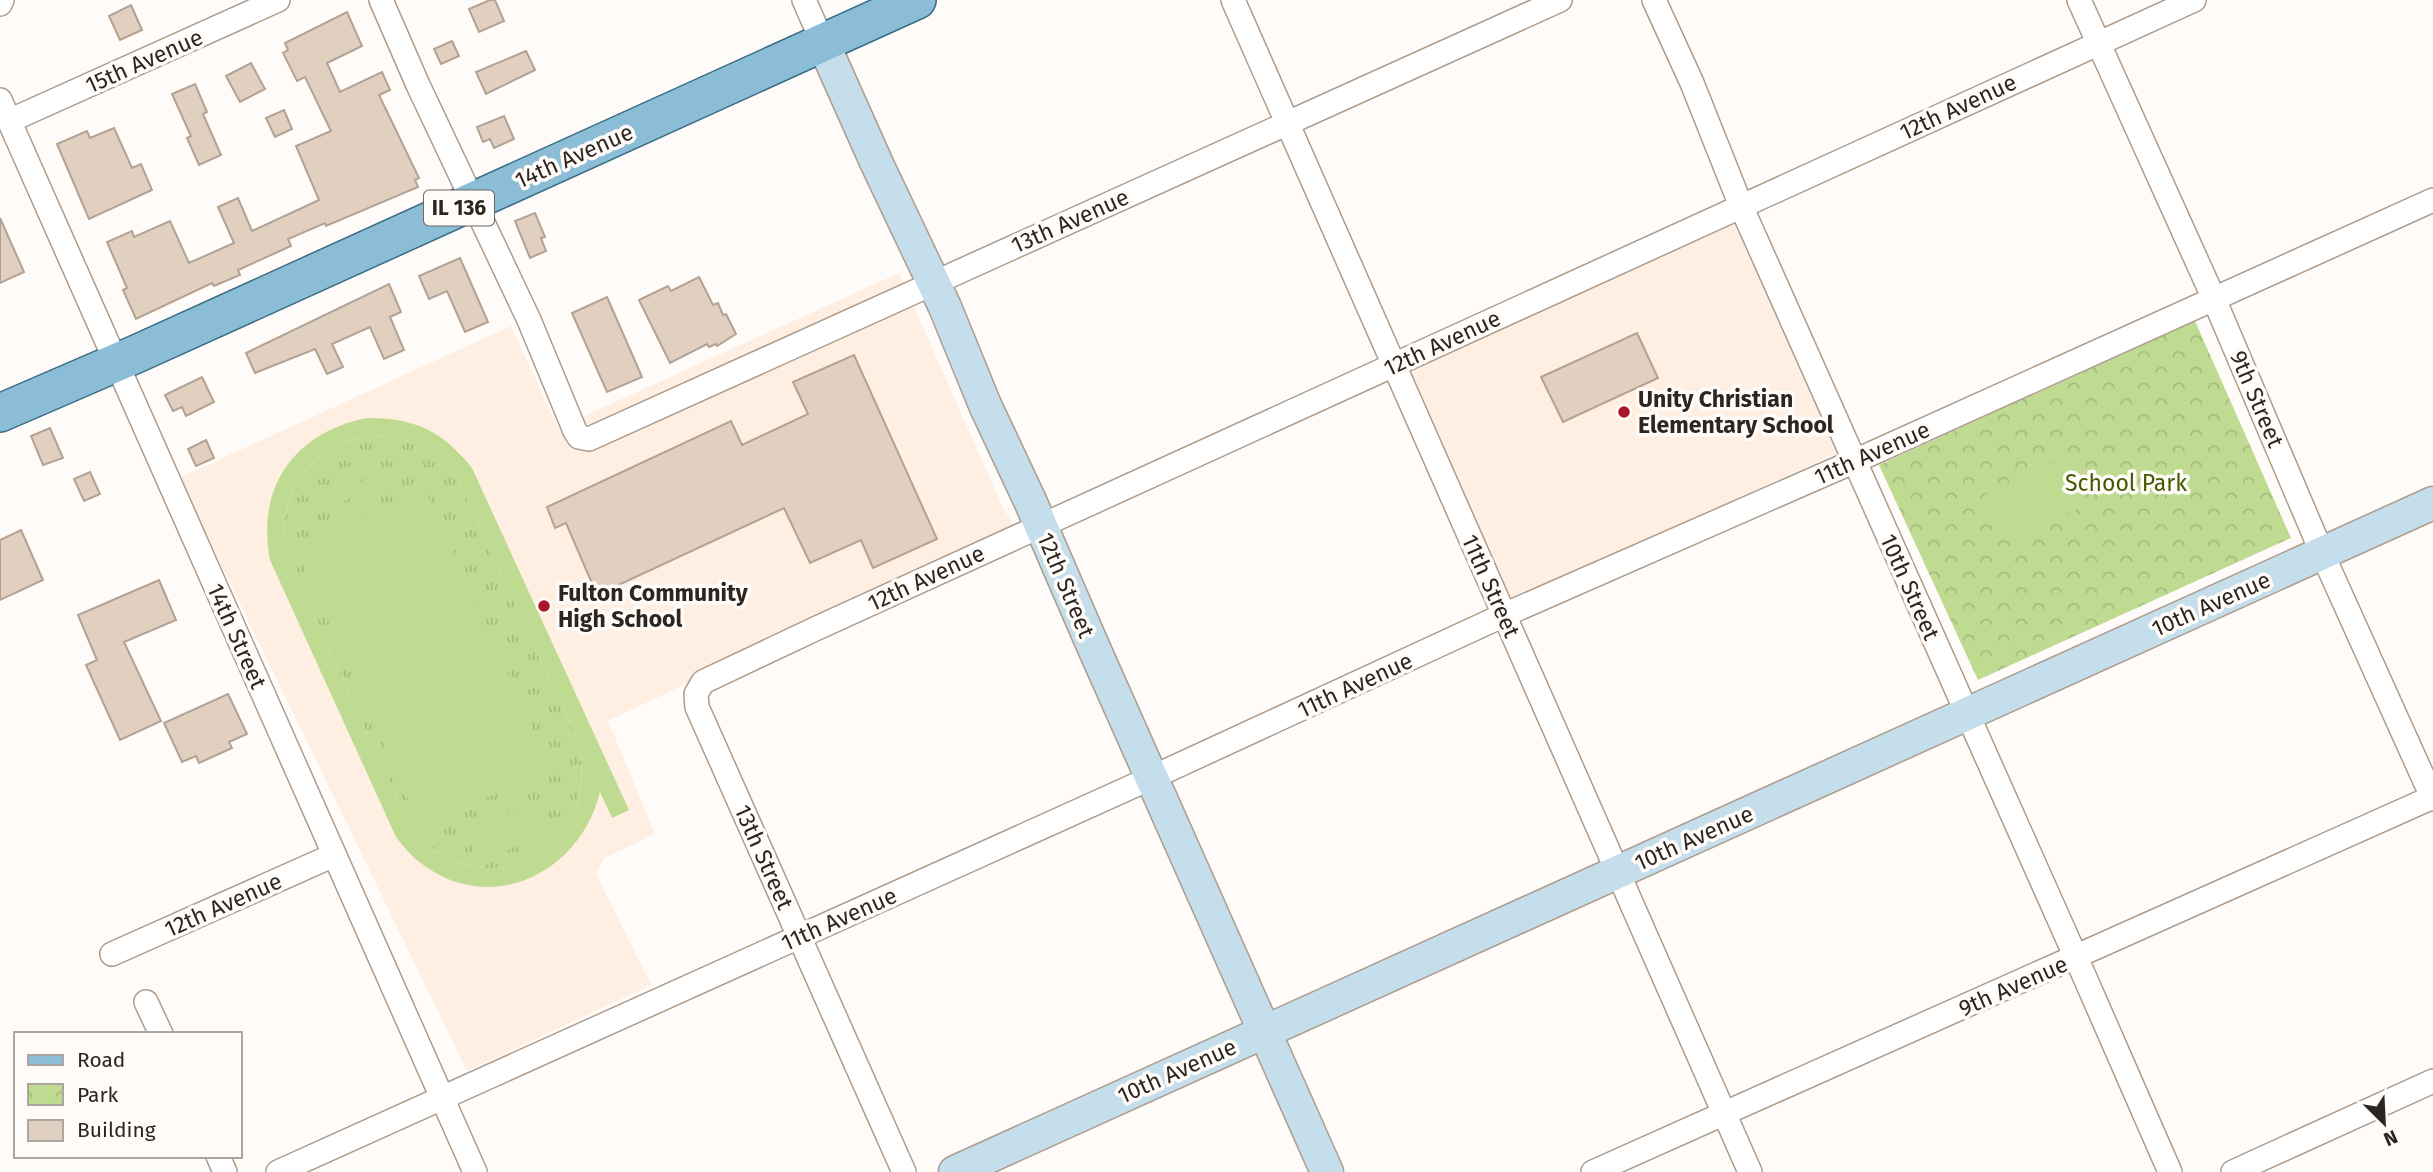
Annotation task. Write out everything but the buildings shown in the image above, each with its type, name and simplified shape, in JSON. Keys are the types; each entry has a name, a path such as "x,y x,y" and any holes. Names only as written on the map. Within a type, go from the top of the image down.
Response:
{"main road":[{"name":"14th Avenue","path":"0,413 917,0"}],"street":[{"name":"15th Avenue","path":"9,121 278,0"},
{"path":"381,0 418,85 474,201"},
{"name":"12th Street","path":"804,0 945,307 985,405 1327,1172"},
{"name":"11th Street","path":"1233,0 1750,1172"},
{"name":"13th Avenue","path":"474,201 579,437 589,439 1560,0"},
{"name":"10th Street","path":"1654,0 1692,83 1741,206 2169,1172"},
{"name":"9th Street","path":"2079,0 2214,299 2322,553 2433,798"},
{"name":"12th Avenue","path":"696,694 703,682 2194,0"},
{"name":"14th Street","path":"0,100 475,1172"},
{"name":"11th Avenue","path":"278,1172 1151,778 1504,615 1855,461 2433,200"},
{"name":"10th Avenue","path":"955,1172 2433,503"},
{"name":"13th Street","path":"696,694 697,707 904,1172"},
{"name":"9th Avenue","path":"1592,1172 2433,798"},
{"name":"12th Avenue","path":"112,954 334,855"},
{"path":"146,1002 160,1032"},
{"path":"2233,1172 2433,1082"}],"shaded area":[{"name":"Unity Christian Elementary School","path":"1738,221 1839,452 1512,602 1409,372"},
{"name":"Fulton Community High School","path":"899,273 1003,508 1015,527 608,721 655,834 603,859 596,874 651,985 467,1071 179,478 511,326 558,428"}],"green space":[{"name":"School Park","path":"2195,321 2291,538 1978,680 1879,465"},
{"path":"366,418 383,418 413,424 450,444 472,468 629,810 612,818 600,792 590,820 574,844 554,864 530,878 504,886 477,886 449,879 422,864 396,837 270,560 267,534 269,509 275,487 300,450 341,425","holes":["368,436 407,441 429,451 457,478 575,735 582,775 575,809 559,837 534,857 504,867 472,866 440,853 410,827 292,569 286,545 285,523 288,502 296,483 308,467 325,453"]},
{"path":"368,436 395,438 418,445 439,459 457,478 575,735 582,775 575,809 559,837 534,857 504,867 472,866 440,853 410,827 292,569 286,545 285,523 288,502 296,483 308,467 325,453"},
{"path":"419,455 424,465 296,523 291,512"},
{"path":"2063,458 2085,506 2006,541 1986,494"},
{"path":"424,487 551,769 421,828 294,545"},
{"path":"528,804 542,835 479,863 465,832"}],"place":[{"name":"Unity Christian Elementary School","path":"1624,412"},
{"name":"Fulton Community High School","path":"544,606"}]}
